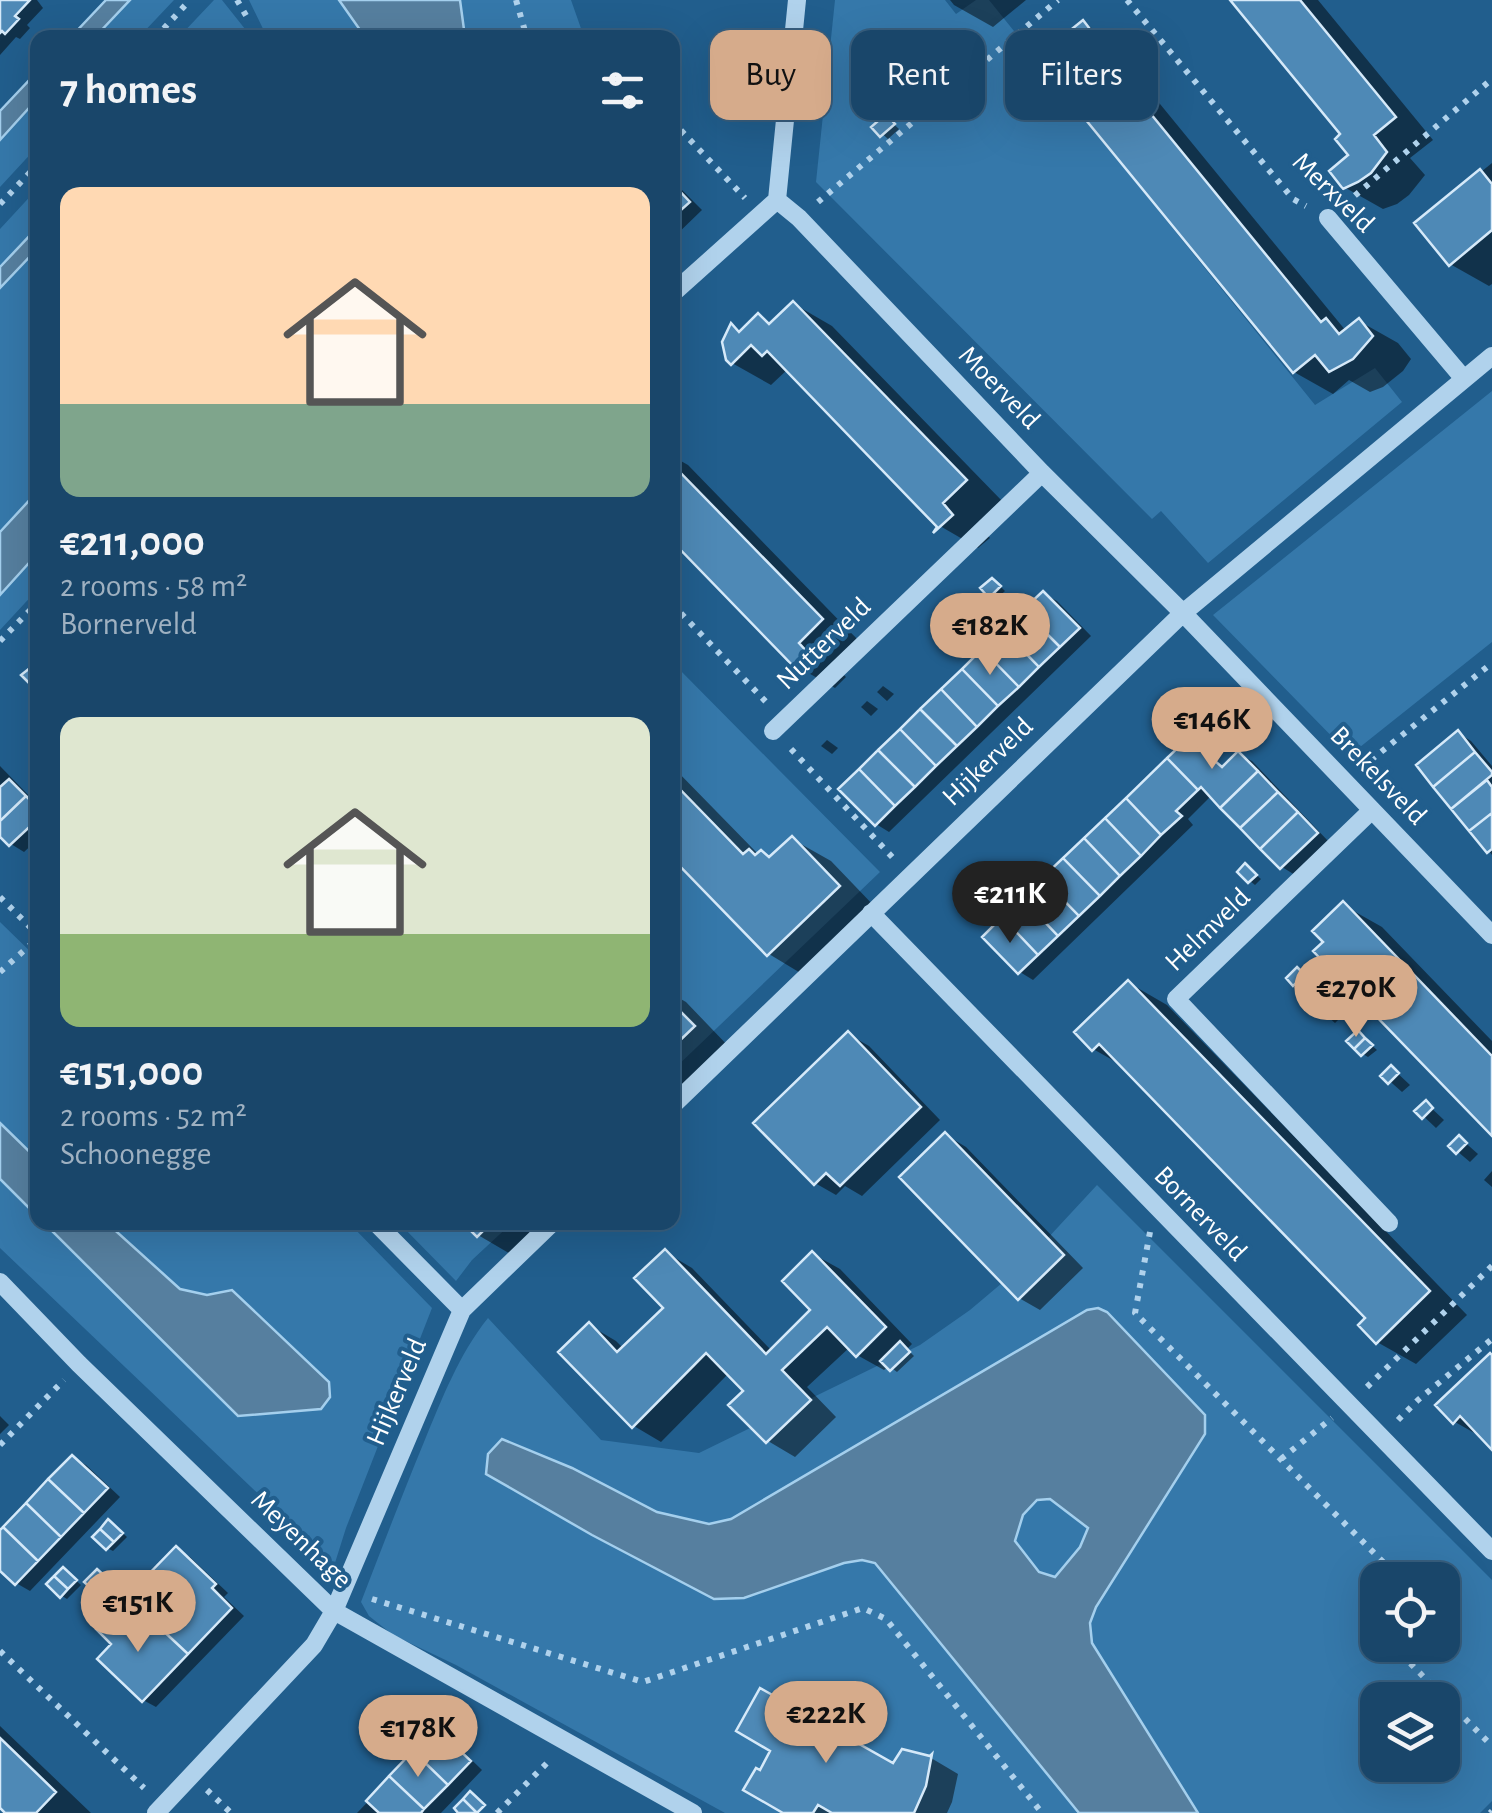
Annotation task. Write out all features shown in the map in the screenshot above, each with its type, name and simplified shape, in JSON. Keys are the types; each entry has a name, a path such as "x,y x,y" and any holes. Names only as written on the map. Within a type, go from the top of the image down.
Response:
{"street":[{"path":"680,287 777,200 797,0"},
{"name":"Moerveld","path":"777,200 799,218 1042,473 1182,612"},
{"name":"Merxveld","path":"1328,218 1464,379"},
{"name":"Hijkerveld","path":"680,1098 1182,612 1492,356"},
{"name":"Nutterveld","path":"774,731 1042,473"},
{"name":"Brekelsveld","path":"1182,612 1492,934"},
{"name":"Helmveld","path":"1372,810 1176,999 1389,1223"},
{"name":"Bornerveld","path":"871,914 1492,1551"},
{"path":"383,1230 462,1310"},
{"name":"Hijkerveld","path":"160,1809 314,1645 334,1611 462,1310 544,1230"},
{"name":"Meyenhage","path":"0,1282 334,1611 693,1813"}],"path":[{"path":"162,30 190,0"},
{"path":"516,0 525,30"},
{"path":"799,218 1058,0"},
{"name":"Merxveld","path":"1127,0 1293,198 1328,218"},
{"path":"1328,218 1492,79"},
{"path":"680,130 759,214"},
{"path":"0,204 30,172"},
{"path":"0,641 30,610"},
{"path":"680,612 768,704 758,715 910,875"},
{"path":"1344,782 1492,663"},
{"path":"0,897 30,929"},
{"path":"0,972 30,944"},
{"path":"1154,1206 1135,1313 1383,1562"},
{"path":"1281,1459 1349,1404 1492,1266"},
{"path":"1381,1437 1418,1400 1492,1340"},
{"path":"0,1445 79,1364"},
{"path":"334,1611 363,1596 643,1682 863,1608 886,1619 1042,1813"},
{"path":"0,1651 160,1809"},
{"path":"1409,1662 1492,1746"},
{"path":"497,1813 567,1742"}],"shaded area":[{"path":"106,0 130,0 102,30 78,30"},
{"path":"130,0 174,0 146,30 102,30"},
{"path":"214,0 222,0 246,30 186,30"},
{"path":"249,0 339,0 360,30 264,30"},
{"path":"339,0 460,0 464,30 360,30"},
{"path":"460,0 571,0 582,30 464,30"},
{"path":"835,0 945,0 956,14 976,0 989,0 1013,30 1005,30 1005,120 1086,120 1315,405 1375,368 1402,402 1208,563 1161,511 1152,519 816,182 822,120 831,120"},
{"path":"30,79 30,107 0,140 0,111"},
{"path":"30,107 30,155 0,187 0,140"},
{"path":"30,197 30,235 0,267 0,229"},
{"path":"30,235 30,256 0,288 0,267"},
{"path":"30,256 30,500 0,532 0,288"},
{"path":"1492,391 1492,642 1350,755 1213,615"},
{"path":"30,500 30,562 0,595 0,532"},
{"path":"30,562 30,598 0,630 0,595"},
{"path":"680,670 880,872 680,1063"},
{"path":"0,922 30,951 30,1152 0,1123"},
{"path":"0,1123 30,1152 30,1209 0,1179"},
{"path":"0,1179 30,1209 30,1230 51,1230 238,1416 207,1295 180,1289 115,1230 356,1230 432,1308 334,1566 0,1248"},
{"path":"1097,1185 1492,1580 1492,1801 1480,1813 1198,1813 1092,1643 1090,1623 1096,1607 1098,1308 1087,1310 731,1519 709,1524 657,1512 572,1468 486,1473 714,1599 844,1563 876,1563 1079,1813 725,1813 456,1665 393,1635 369,1616 361,1602 445,1393 488,1318 601,1440 699,1453 920,1345 1021,1267"},
{"path":"51,1230 115,1230 180,1289 207,1295 232,1290 329,1382 330,1397 321,1409 238,1416"},
{"path":"406,1230 504,1230 456,1281"},
{"path":"1098,1308 1107,1312 1205,1415 1205,1434 1096,1607 1090,1623 1092,1643 1198,1813 1079,1813 875,1563 844,1563 744,1598 714,1599 486,1474 488,1454 502,1439 572,1468 657,1512 709,1524 731,1519 1087,1310","holes":["1050,1499 1088,1528 1080,1547 1055,1577 1039,1572 1015,1541 1023,1515 1037,1500"]},
{"path":"1050,1499 1088,1528 1080,1547 1056,1577 1039,1572 1015,1541 1023,1515 1037,1500"}],"building":[{"path":"0,0 30,0 5,34 0,33"},
{"path":"1230,0 1300,0 1396,117 1374,135 1387,152 1371,173 1343,189 1329,171 1348,155 1335,139 1340,134"},
{"path":"1083,20 1091,30 1071,30"},
{"path":"879,120 891,120 895,124 880,137 871,127"},
{"path":"1086,120 1156,120 1321,322 1326,318 1339,334 1359,318 1373,336 1353,359 1329,372 1315,355 1293,373"},
{"path":"1480,169 1492,184 1492,230 1449,266 1414,223"},
{"path":"680,191 690,202 680,211"},
{"path":"793,301 967,480 943,503 953,515 933,533 937,527 767,351 762,356 751,345 731,365 726,360 722,342 731,323 739,332 758,313 769,324"},
{"path":"680,472 823,619 799,643 809,654 789,673 793,666 680,549"},
{"path":"992,578 1001,586 989,598 980,588"},
{"path":"1043,591 1080,628 1060,647 1023,610"},
{"path":"1023,610 1060,647 1039,667 1003,630"},
{"path":"1003,630 1039,667 1019,687 982,649"},
{"path":"982,649 1019,687 998,706 962,669"},
{"path":"30,668 30,684 21,675"},
{"path":"962,669 998,706 977,727 941,689"},
{"path":"941,689 977,727 957,746 920,709"},
{"path":"920,709 957,746 936,766 900,729"},
{"path":"900,729 936,766 915,787 878,750"},
{"path":"1458,730 1475,752 1433,787 1416,765"},
{"path":"1188,738 1222,767 1238,751 1258,771 1220,808 1167,758"},
{"path":"878,750 915,787 895,806 859,769"},
{"path":"1475,752 1492,775 1451,809 1433,787"},
{"path":"1167,758 1198,790 1176,811 1182,816 1161,835 1126,798"},
{"path":"859,769 895,806 875,826 838,789"},
{"path":"1258,771 1278,792 1240,828 1220,808"},
{"path":"9,779 26,796 0,821 0,787"},
{"path":"1487,780 1492,787 1492,813 1469,831 1451,809"},
{"path":"680,789 743,854 749,849 755,855 761,850 769,857 792,836 840,886 767,956 680,866"},
{"path":"1278,792 1298,812 1260,849 1240,828"},
{"path":"26,796 30,800 30,826 9,846 0,837 0,821"},
{"path":"1126,798 1161,835 1141,856 1105,818"},
{"path":"1298,812 1318,833 1280,869 1260,849"},
{"path":"1492,813 1492,849 1487,853 1469,831"},
{"path":"1105,818 1141,856 1120,876 1084,838"},
{"path":"1084,838 1120,876 1100,896 1063,858"},
{"path":"1063,858 1100,896 1079,916 1042,878"},
{"path":"1245,863 1257,875 1248,883 1237,872"},
{"path":"1042,878 1079,916 1058,936 1022,898"},
{"path":"1022,898 1058,936 1038,955 1002,917"},
{"path":"1343,901 1492,1056 1492,1136 1313,951 1323,942 1312,931"},
{"path":"1002,917 1038,955 1018,974 982,937"},
{"path":"1297,967 1305,975 1293,986 1286,978"},
{"path":"1128,980 1430,1291 1376,1344 1358,1325 1365,1318 1099,1044 1092,1051 1074,1032"},
{"path":"1324,995 1332,1003 1321,1015 1313,1006"},
{"path":"680,1011 695,1026 680,1040"},
{"path":"1358,1030 1365,1038 1354,1049 1346,1041"},
{"path":"848,1031 921,1107 840,1186 826,1173 814,1185 753,1123"},
{"path":"1365,1038 1373,1045 1361,1056 1354,1049"},
{"path":"1391,1065 1399,1073 1388,1084 1380,1076"},
{"path":"1426,1100 1433,1108 1422,1119 1414,1111"},
{"path":"945,1132 1064,1255 1018,1300 899,1177"},
{"path":"1459,1135 1467,1143 1456,1154 1448,1146"},
{"path":"665,1249 766,1354 810,1310 782,1281 812,1251 886,1327 856,1357 827,1327 782,1370 811,1400 766,1443 728,1405 743,1391 706,1353 632,1428 558,1352 589,1322 617,1352 663,1308 634,1278"},
{"path":"900,1341 910,1352 890,1371 880,1361"},
{"path":"1490,1353 1492,1450 1460,1416 1453,1424 1435,1405"},
{"path":"72,1455 108,1488 84,1513 48,1479"},
{"path":"48,1479 84,1513 61,1537 26,1503"},
{"path":"26,1503 61,1537 38,1561 3,1527"},
{"path":"108,1519 123,1533 114,1542 100,1529"},
{"path":"3,1527 38,1561 15,1585 0,1571"},
{"path":"100,1529 114,1542 106,1550 92,1537"},
{"path":"176,1546 216,1584 212,1588 232,1608 188,1654 157,1625 175,1607 145,1578"},
{"path":"63,1567 77,1580 68,1589 54,1576"},
{"path":"97,1569 107,1578 94,1591 84,1582"},
{"path":"54,1576 68,1589 60,1598 46,1584"},
{"path":"116,1608 146,1637 157,1625 188,1654 142,1702 97,1659 111,1644 96,1629"},
{"path":"760,1688 893,1763 902,1749 932,1754 926,1786 914,1813 832,1813 818,1805 813,1813 783,1813 743,1790 770,1751 736,1731"},
{"path":"435,1727 471,1761 448,1785 413,1751"},
{"path":"0,1738 56,1792 36,1813 5,1813 0,1808"},
{"path":"413,1751 448,1785 424,1809 389,1776"},
{"path":"389,1776 424,1809 421,1813 379,1813 366,1801"},
{"path":"470,1791 485,1805 477,1813 463,1799"},
{"path":"463,1799 477,1813 458,1813 454,1808"}]}
